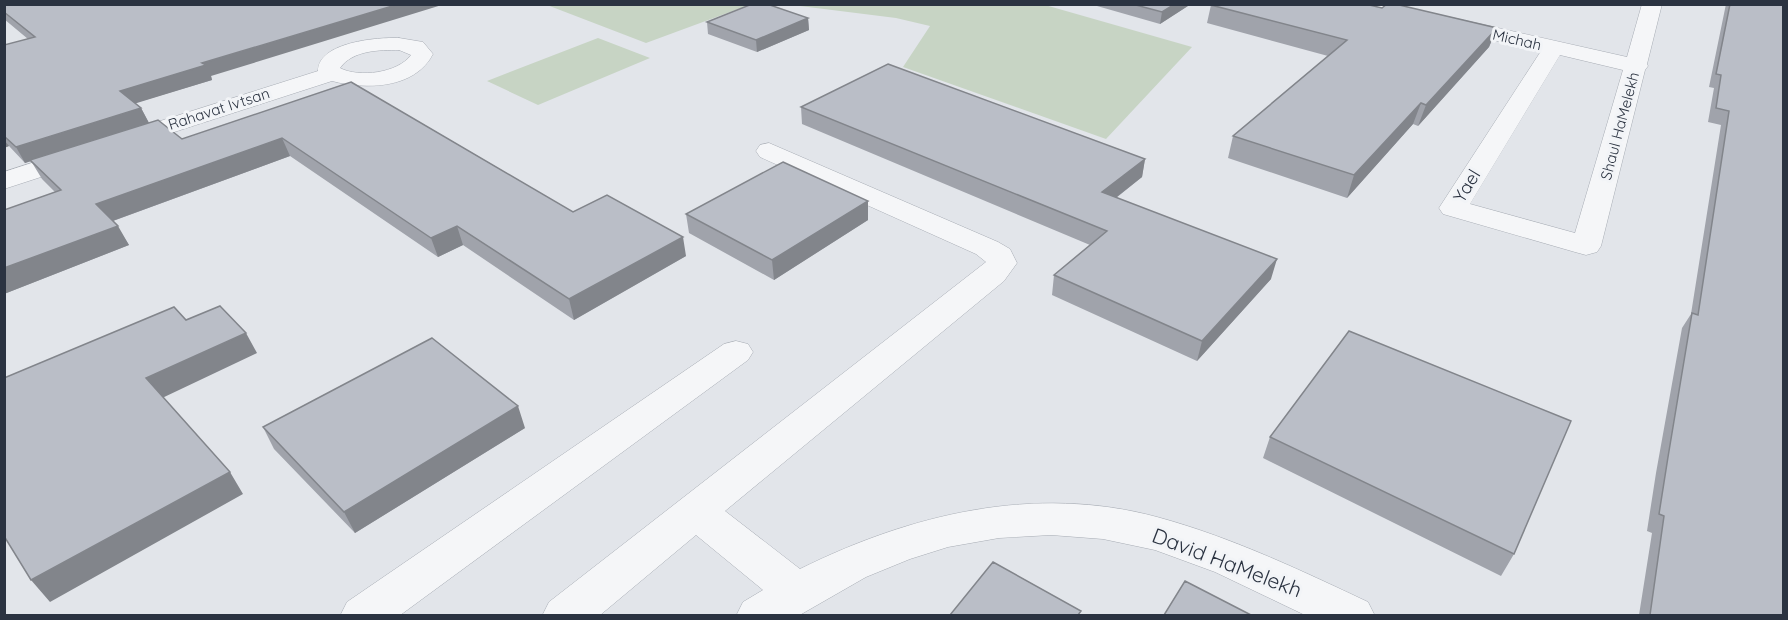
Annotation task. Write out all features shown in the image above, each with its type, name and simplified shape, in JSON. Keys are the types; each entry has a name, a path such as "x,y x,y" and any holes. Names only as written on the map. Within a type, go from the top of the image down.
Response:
{"street":[{"name":"Michah","path":"1362,4 1637,66"},
{"name":"Shaul HaMelekh","path":"1586,246 1637,66 1652,4"},
{"name":"Yael","path":"1554,48 1453,208 1586,246"},
{"name":"Rahavat Ivtsan","path":"4,180 331,74"},
{"path":"565,615 993,274 1002,263 999,256 987,248 769,151"},
{"path":"363,615 736,352"},
{"path":"696,511 796,591"},
{"name":"David HaMelekh","path":"759,615 796,591 865,558 917,539 969,524 1020,519 1086,520 1154,533 1217,555 1352,615"}],"green space":[{"path":"749,4 646,43 547,5"},
{"path":"792,5 1045,5 1192,47 1106,139 903,67 930,26 896,18"},
{"path":"598,38 650,58 538,105 487,81"}],"building":[{"path":"4,4 399,4 202,63 206,65 120,91 141,108 16,147 4,136 4,45 35,37 4,12"},
{"path":"752,4 767,4 808,18 756,40 707,22"},
{"path":"1132,4 1175,4 1162,12"},
{"path":"1212,4 1365,4 1382,8 1387,4 1395,4 1497,28 1426,105 1421,103 1354,175 1233,136 1347,40"},
{"path":"1730,4 1784,4 1784,615 1650,615 1664,516 1659,514 1692,313 1698,315 1729,111 1716,108 1721,75 1716,74"},
{"path":"888,64 1145,159 1102,192 1277,259 1202,341 1054,275 1107,231 801,107"},
{"path":"351,82 573,212 607,195 683,237 569,299 457,226 431,238 282,138 96,204 118,226 4,268 4,210 61,190 30,160 158,120 182,139"},
{"path":"783,162 868,201 772,260 686,214"},
{"path":"220,306 246,333 146,378 230,472 31,580 4,536 4,378 174,307 186,320"},
{"path":"1349,331 1571,421 1514,554 1270,437"},
{"path":"432,338 518,406 344,512 263,427"},
{"path":"993,562 1081,611 1078,615 950,615"},
{"path":"1185,581 1251,615 1164,615"}]}
